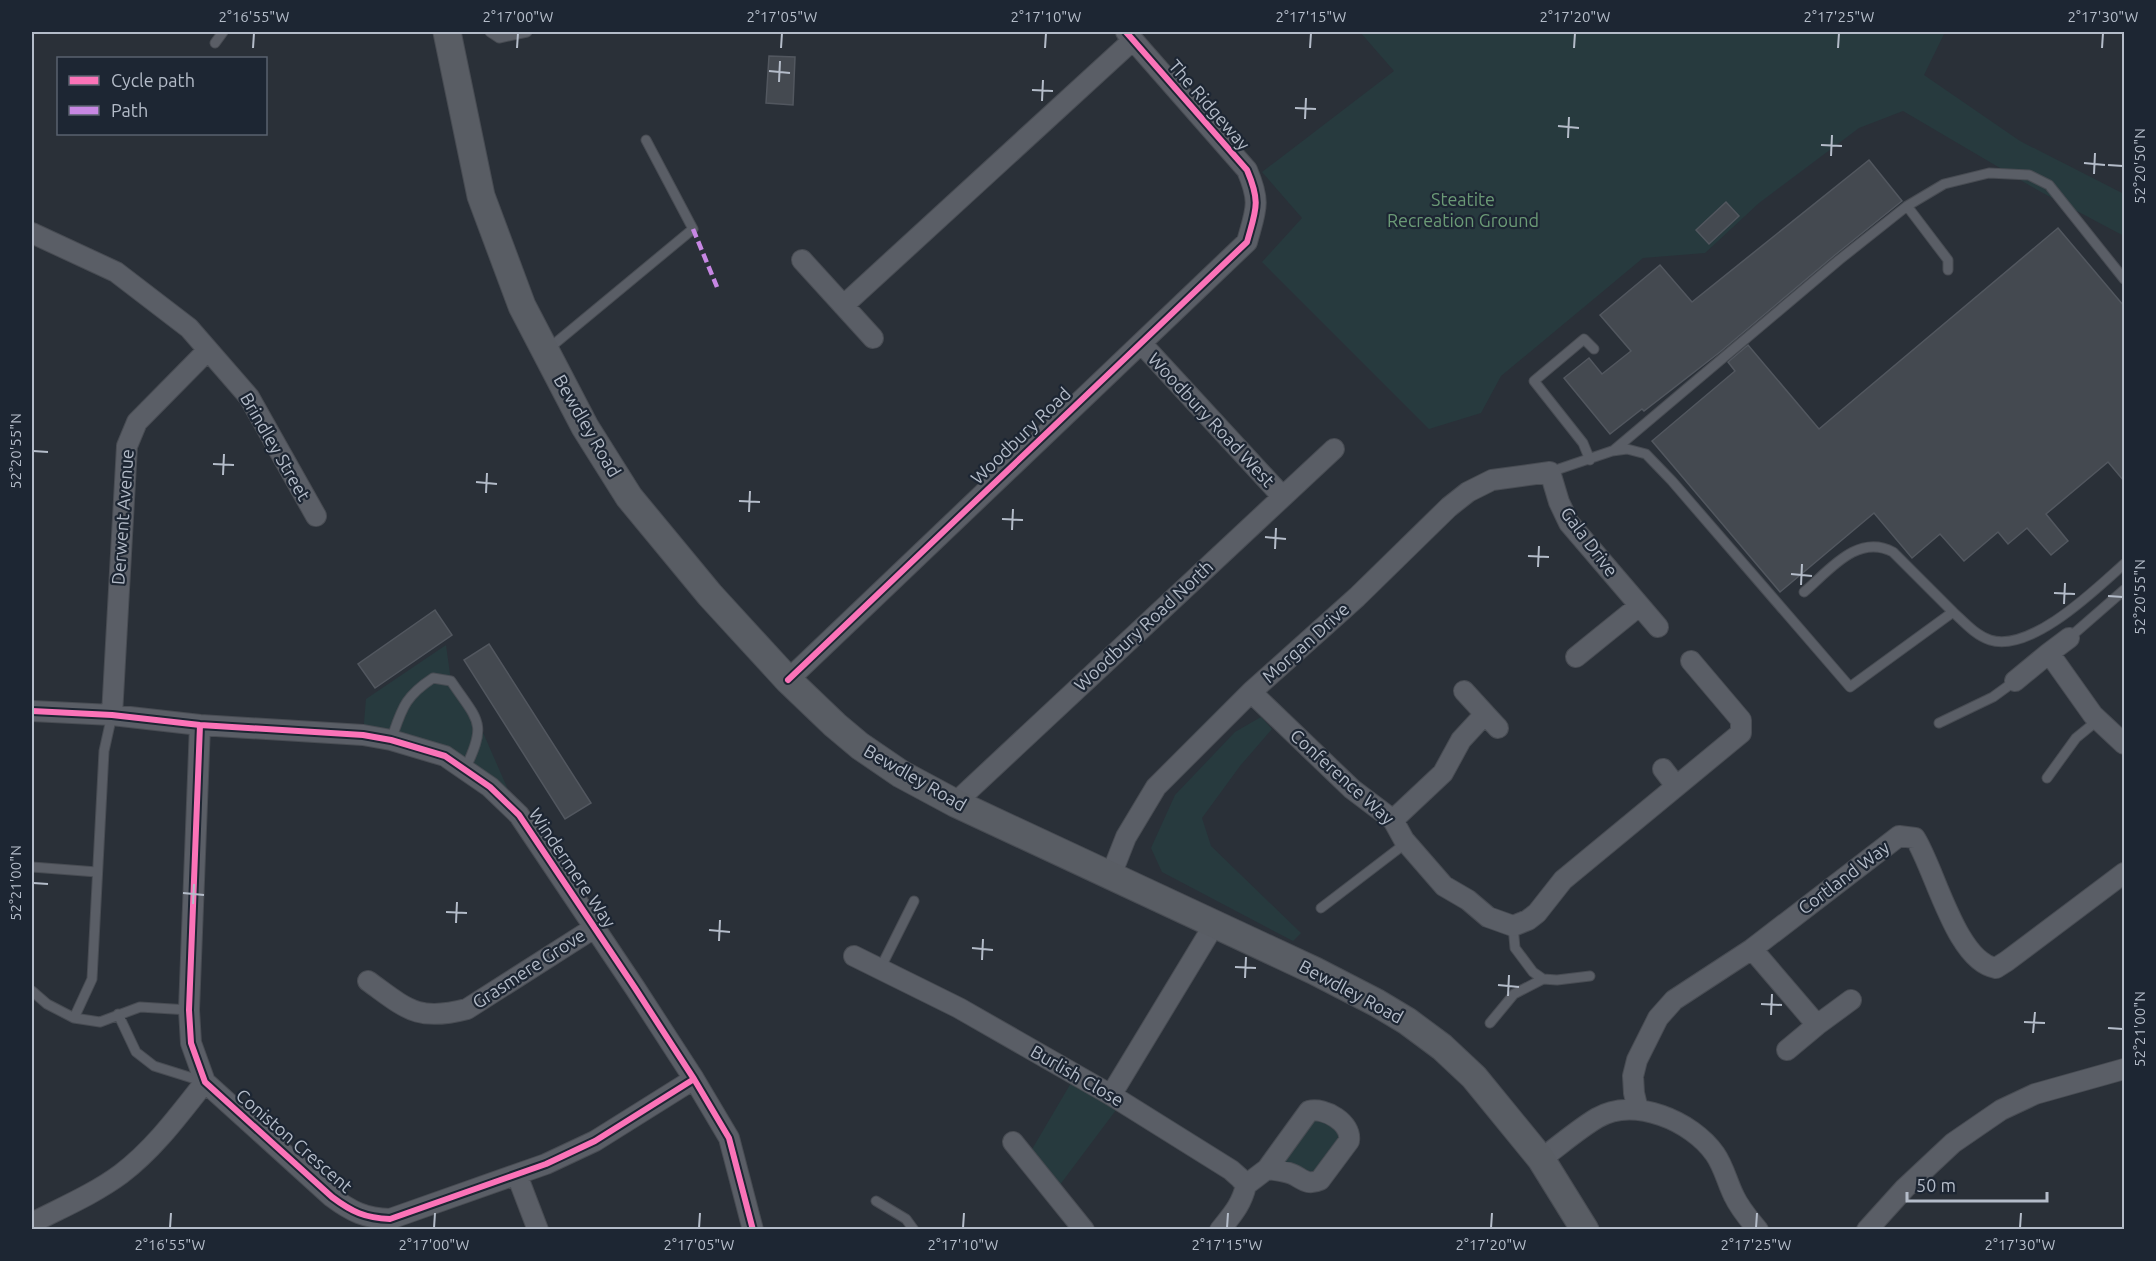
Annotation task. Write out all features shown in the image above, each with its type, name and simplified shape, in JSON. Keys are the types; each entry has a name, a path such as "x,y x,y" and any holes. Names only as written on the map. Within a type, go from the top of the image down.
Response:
{"main road":[{"name":"Bewdley Road","path":"447,32 482,196 522,306 545,352 585,427 629,497 710,595 788,680 860,746 901,774 955,803 1315,971 1407,1021 1442,1047 1474,1077 1541,1159 1575,1223"}],"street":[{"name":"The Ridgeway","path":"844,305 1130,36 1247,170 1255,188 1257,204"},
{"name":"Woodbury Road","path":"788,680 1247,243 1257,204"},
{"name":"Brindley Street","path":"32,233 116,272 189,328 249,397 316,516"},
{"path":"802,260 873,338"},
{"name":"Woodbury Road West","path":"1141,343 1281,496"},
{"name":"Derwent Avenue","path":"112,715 126,446 136,422 208,350"},
{"name":"Woodbury Road North","path":"955,803 1281,496 1334,449"},
{"name":"Gala Drive","path":"1550,472 1559,502 1569,523 1658,627"},
{"name":"Morgan Drive","path":"1111,875 1126,837 1156,787 1251,692 1357,597 1449,507 1468,492 1492,480 1550,472"},
{"path":"1576,657 1639,606"},
{"path":"2015,681 2069,638"},
{"path":"2049,653 2093,715 2124,744"},
{"path":"1512,926 1528,920 1537,913 1563,880 1741,732 1741,720 1691,661"},
{"path":"1393,820 1438,778 1461,740 1491,721 1464,690"},
{"name":"Conference Way","path":"1251,692 1352,789 1393,820 1406,843 1444,886 1468,900 1488,917 1512,926"},
{"name":"Windermere Way","path":"32,711 112,715 200,725 363,735 391,740 445,756 465,769 490,787 519,814 694,1079 729,1138 753,1230"},
{"name":"Coniston Crescent","path":"200,725 189,1010 191,1043 205,1082 332,1197 351,1211 372,1218 390,1219 546,1164 595,1141 694,1079"},
{"path":"1663,769 1676,786"},
{"name":"Cortland Way","path":"1638,1110 1633,1076 1637,1060 1658,1018 1674,1000 1752,949 1899,836 1915,838 1960,935 1977,960 1988,967 1996,968 2007,961 2124,873"},
{"path":"1111,1095 1214,925"},
{"name":"Grasmere Grove","path":"368,981 410,1010 427,1015 447,1015 467,1009 594,928"},
{"path":"1752,949 1817,1025"},
{"name":"Burlish Close","path":"854,956 959,1008 1111,1095 1231,1170 1246,1185"},
{"path":"1787,1050 1851,1000"},
{"path":"1867,1230 1905,1188 1953,1143 2001,1110 2035,1094 2124,1069"},
{"path":"32,1222 120,1174 168,1130 205,1082"},
{"path":"1220,1230 1238,1207 1244,1196 1246,1185 1267,1169 1309,1112 1316,1109 1324,1111 1348,1127 1349,1141 1320,1180 1312,1184 1280,1170 1267,1169"},
{"path":"1541,1159 1598,1117 1638,1110 1676,1121 1698,1134 1715,1154 1738,1204 1758,1230"},
{"path":"1013,1142 1084,1230"},
{"path":"1283,1148 1286,1166 1293,1175"},
{"path":"516,1175 538,1230"}],"lane":[{"path":"215,43 224,32"},
{"path":"490,32 499,38 527,32"},
{"path":"545,352 693,229 646,140"},
{"path":"1612,451 1769,318 1907,206 1944,184 1989,173 2029,175 2049,185 2124,279"},
{"path":"1907,206 1948,260 1948,270"},
{"path":"1590,460 1583,443 1534,381 1584,339 1594,350"},
{"path":"1550,472 1612,451 1627,449 1646,454 1850,687 1953,612"},
{"path":"1804,592 1850,552 1861,548 1881,548 1893,552 1980,636 1989,640 2008,641 2022,638 2049,624 2079,604 2124,564"},
{"path":"2069,638 2124,590"},
{"path":"391,740 400,713 411,694 433,678 451,681 478,721 479,733 476,747 465,769"},
{"path":"1939,723 1993,697 2015,681"},
{"path":"74,1018 92,979 104,751 112,715"},
{"path":"2047,778 2076,738 2098,720"},
{"path":"1321,908 1406,843"},
{"path":"32,867 98,872"},
{"path":"880,969 914,901"},
{"path":"1512,926 1515,948 1533,972 1543,979 1557,980 1590,976"},
{"path":"1490,1023 1514,994 1543,979"},
{"path":"32,991 47,1004 74,1018 100,1022 140,1007 189,1010"},
{"path":"118,1014 136,1052 154,1066 205,1082"},
{"path":"876,1202 906,1219 914,1230"}],"green space":[{"name":"Steatite Recreation Ground","path":"1360,32 1945,32 1924,75 2020,141 2124,194 2124,236 2041,192 1903,111 1859,128 1759,203 1705,253 1643,258 1501,376 1481,413 1429,429 1262,262 1302,218 1262,172 1394,71"},
{"path":"446,645 451,681 478,721 519,815 468,771 363,735 366,699"},
{"path":"1261,717 1272,729 1240,766 1202,818 1211,846 1301,933 1293,941 1162,872 1151,848 1175,795 1235,732"},
{"path":"1071,1083 1116,1110 1059,1186 1031,1151"},
{"path":"1309,1111 1348,1127 1320,1180 1280,1170 1283,1148"}],"building":[{"path":"769,56 795,57 793,105 766,103"},
{"path":"1869,160 1902,201 1720,352 1644,411 1642,409 1610,434 1564,378 1589,358 1602,374 1631,351 1600,315 1660,265 1692,302"},
{"path":"1726,202 1739,216 1709,244 1696,230"},
{"path":"2058,228 2124,306 2124,481 2108,462 2046,514 2068,541 2051,555 2027,528 2008,544 1998,532 1964,561 1940,534 1912,558 1874,513 1780,592 1652,441 1735,371 1728,362 1748,345 1819,429"},
{"path":"435,610 452,635 375,688 358,664"},
{"path":"489,644 591,803 565,819 464,660"}],"marked path":[{"path":"693,229 717,287"}],"cycle path":[{"path":"788,680 1247,242 1256,206 1247,170 1126,32"},
{"path":"32,711 112,715 200,725 363,735 391,740 445,756 490,787 519,815 694,1079 729,1138 753,1230"},
{"path":"200,725 189,1010 191,1043 205,1082 332,1197 366,1216 390,1219 546,1164 595,1141 694,1079"}]}
